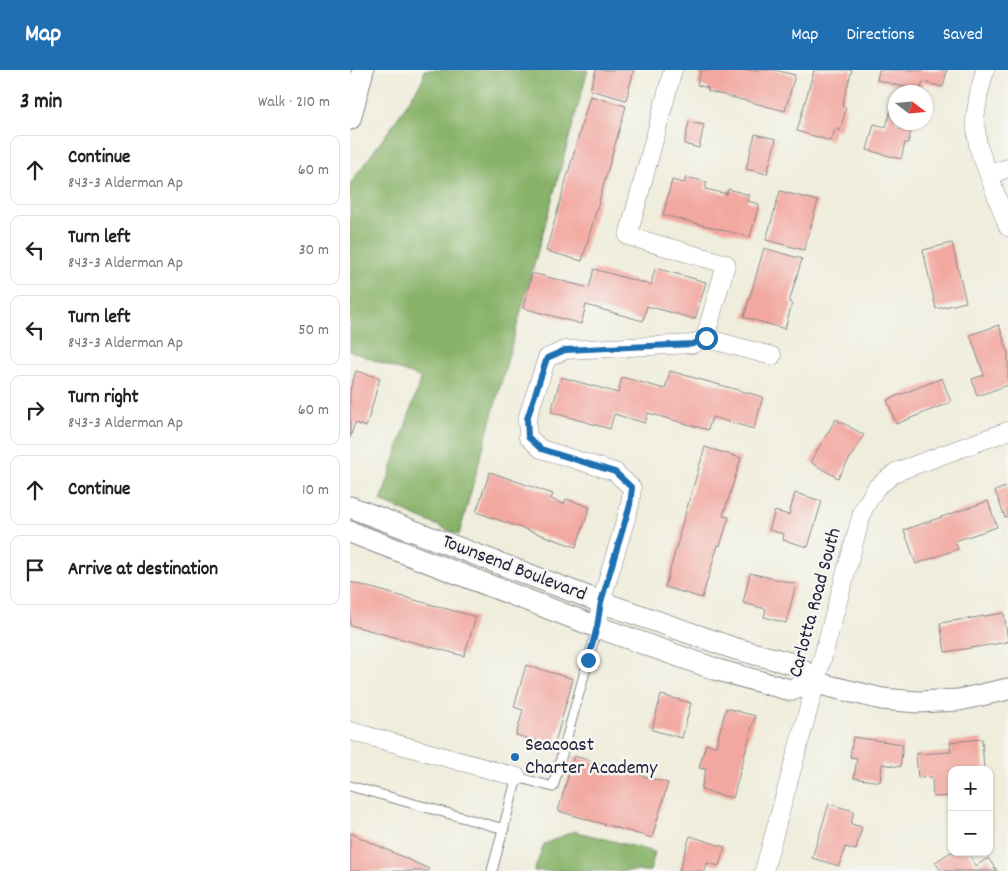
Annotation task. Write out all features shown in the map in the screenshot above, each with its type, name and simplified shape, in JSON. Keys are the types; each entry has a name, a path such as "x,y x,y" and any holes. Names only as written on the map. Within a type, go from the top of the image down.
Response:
{"street":[{"path":"350,119 364,70"},
{"path":"673,70 628,236 726,264 706,338"},
{"path":"985,70 975,119 978,146 1008,227"},
{"path":"989,175 1008,168"},
{"path":"597,627 601,602 630,505 632,488 615,472 541,449 528,437 527,419 547,358 565,350 693,344 706,338 772,356"},
{"name":"Carlotta Road South","path":"764,871 863,510 876,488 896,472 1008,431"},
{"name":"Townsend Boulevard","path":"350,507 601,602 733,648 797,665 816,684"},
{"name":"Townsend Boulevard","path":"350,532 597,627 718,670 790,690 816,684 882,699 918,702 959,700 1008,689"},
{"path":"350,731 517,777"}],"lane":[{"path":"492,871 517,777 553,787 597,627"},
{"path":"350,786 504,829"}],"green space":[{"path":"424,70 588,70 459,535 381,501 421,378 350,351 350,184 393,125 423,79"},
{"path":"574,831 655,852 650,871 534,871 544,844"}],"building":[{"path":"596,70 634,70 626,100 590,90"},
{"path":"701,70 775,70 795,75 785,111 708,91 708,88 697,85"},
{"path":"814,70 852,70 842,106 846,108 840,131 835,129 831,141 797,131"},
{"path":"879,70 947,70 943,87 923,82 922,85 897,85 877,80"},
{"path":"590,96 626,106 582,261 546,251"},
{"path":"888,120 888,130 911,130 901,159 867,150 874,124 886,127"},
{"path":"689,122 704,125 699,148 684,144"},
{"path":"755,134 776,139 767,174 746,169"},
{"path":"686,177 707,182 705,189 727,194 728,189 749,195 747,201 759,204 750,237 663,215 672,180 684,183"},
{"path":"780,191 818,201 804,250 766,240"},
{"path":"952,243 966,302 936,309 923,250"},
{"path":"764,248 802,259 789,302 792,303 785,329 744,317"},
{"path":"655,268 706,282 695,319 647,306 643,321 586,305 581,324 523,308 532,273 589,288 594,269 651,285"},
{"path":"999,325 1008,352 1008,385 977,396 972,379 984,375 970,335"},
{"path":"356,371 380,378 366,427 355,423 350,438 350,390"},
{"path":"670,371 763,397 754,429 712,417 708,430 648,413 645,423 614,414 610,429 551,412 561,377 618,393 622,377 665,389"},
{"path":"942,378 951,402 896,424 887,400"},
{"path":"836,419 864,435 838,478 810,462"},
{"path":"705,447 741,458 723,516 729,517 720,546 718,545 702,598 665,587"},
{"path":"490,472 553,494 551,499 564,504 566,499 590,507 576,547 476,512"},
{"path":"1008,486 1008,516 1005,517 995,491"},
{"path":"795,493 822,501 808,547 783,540 784,534 769,530 775,511 789,515"},
{"path":"988,501 997,527 955,541 958,549 916,564 904,530"},
{"path":"750,573 796,584 786,623 764,617 766,609 743,603"},
{"path":"350,582 476,617 464,656 350,625"},
{"path":"1004,613 1008,642 945,652 940,623"},
{"path":"526,665 573,679 554,746 516,735 523,710 514,707"},
{"path":"661,695 691,703 682,738 652,730"},
{"path":"726,708 755,716 733,798 701,790 706,769 699,768 706,744 716,746"},
{"path":"853,737 903,744 900,767 882,764 880,782 854,778 857,758 850,757"},
{"path":"982,739 984,766 948,766 948,796 933,797 932,777 918,778 916,754 951,752 950,742"},
{"path":"574,756 668,783 652,838 558,811"},
{"path":"829,804 854,811 851,824 862,827 856,850 845,847 839,866 812,858"},
{"path":"350,833 429,869 428,871 350,871"},
{"path":"690,836 725,847 719,866 707,863 705,871 679,871"},
{"path":"948,854 948,856 970,856 976,866 988,858 997,871 941,871 935,862"}],"place":[{"name":"Seacoast Charter Academy","path":"515,757"}],"route":[{"path":"588,660 597,627 601,602 630,505 632,488 615,472 541,449 528,437 527,419 547,358 565,350 693,344 706,338"}]}
